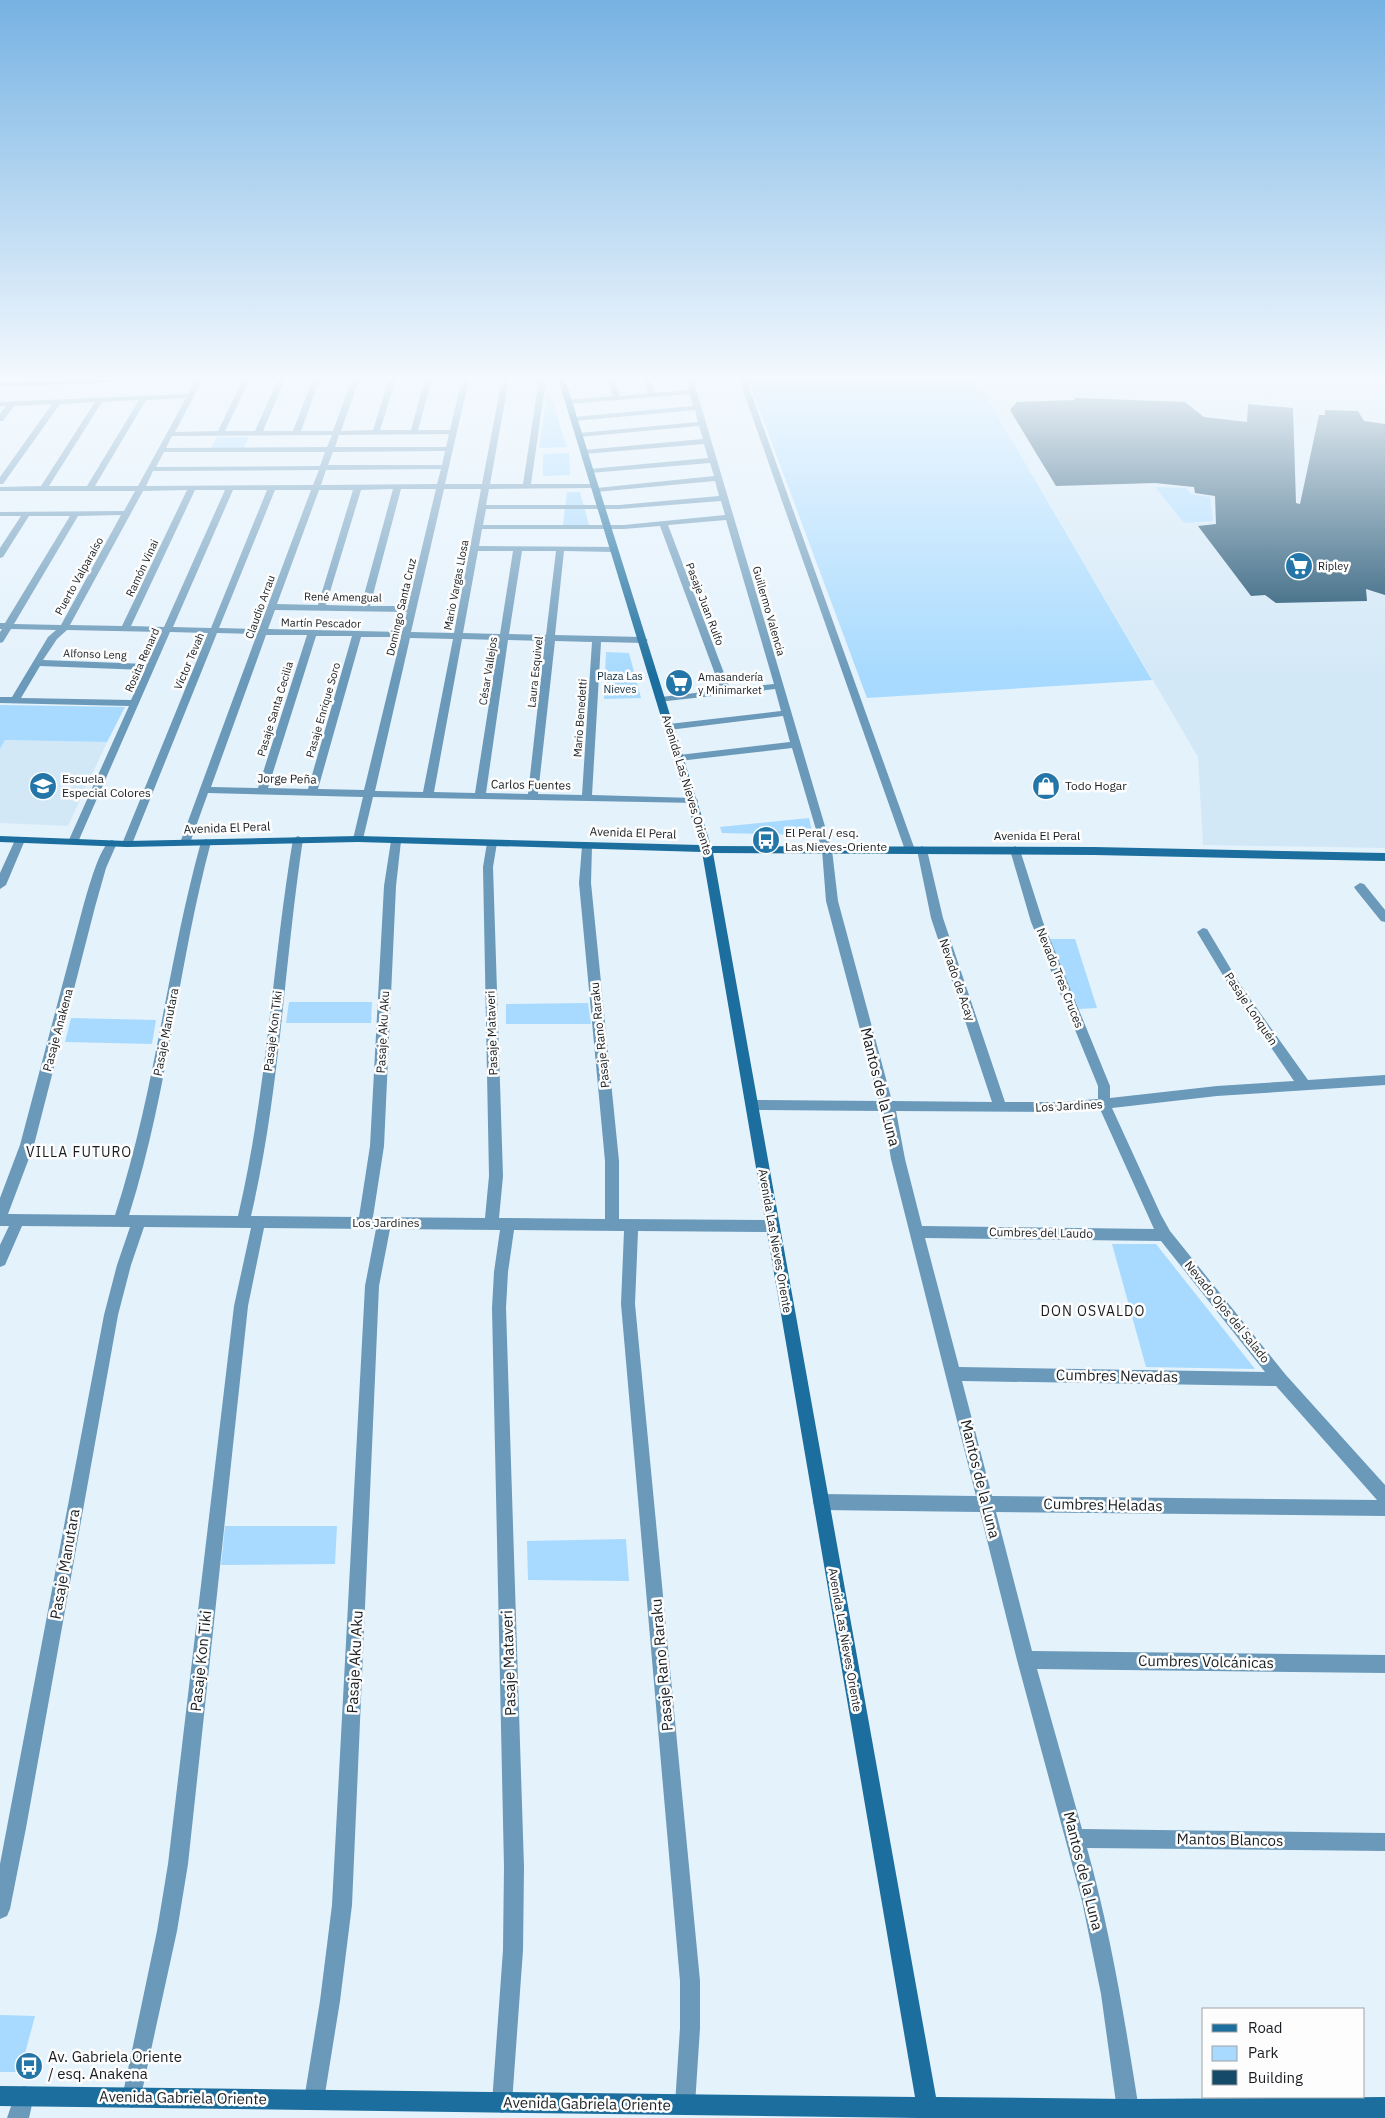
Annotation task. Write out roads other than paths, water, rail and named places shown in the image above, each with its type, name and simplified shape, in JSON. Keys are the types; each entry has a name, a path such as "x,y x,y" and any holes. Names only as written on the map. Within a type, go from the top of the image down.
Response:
{"street":[{"path":"43,489 50,478"},
{"path":"89,489 96,478"},
{"name":"Puerto Valparaíso","path":"16,700 53,637 64,628 146,478"},
{"name":"Claudio Arrau","path":"185,843 319,478"},
{"name":"Domingo Santa Cruz","path":"358,839 443,478"},
{"name":"Mario Vargas Llosa","path":"428,795 488,478"},
{"path":"527,486 528,478"},
{"name":"Avenida Las Nieves Oriente","path":"592,478 708,849 928,2113"},
{"path":"0,489 486,486 595,488 718,478"},
{"name":"Guillermo Valencia","path":"718,478 827,850"},
{"name":"Nevado de Acay","path":"779,478 916,850 1000,1107"},
{"path":"321,608 358,487"},
{"path":"365,608 398,487"},
{"name":"Ramón Vinai","path":"125,630 192,488"},
{"name":"Rosita Renard","path":"74,842 230,488"},
{"name":"Víctor Tevah","path":"127,844 272,488"},
{"path":"482,507 601,507 724,498"},
{"path":"0,514 126,513"},
{"path":"0,555 26,514"},
{"path":"0,640 4,626 74,514"},
{"path":"478,527 607,528 730,517"},
{"name":"Pasaje Juan Rulfo","path":"663,524 726,692"},
{"path":"475,548 614,549"},
{"name":"César Vallejos","path":"480,796 518,548"},
{"name":"Laura Esquivel","path":"533,797 560,549"},
{"name":"René Amengual","path":"272,607 412,609"},
{"name":"Martín Pescador","path":"4,626 642,640"},
{"name":"Pasaje Santa Cecilia","path":"262,791 312,634"},
{"name":"Pasaje Enrique Soro","path":"312,792 357,634"},
{"name":"Mario Benedetti","path":"587,799 597,639"},
{"name":"Alfonso Leng","path":"37,664 152,667"},
{"path":"661,700 780,686"},
{"path":"0,700 135,704"},
{"path":"669,727 787,713"},
{"path":"679,758 797,744"},
{"name":"Jorge Peña","path":"205,790 369,793"},
{"name":"Carlos Fuentes","path":"369,793 692,801"},
{"name":"Avenida El Peral","path":"0,839 127,844 358,839 708,849 1015,850 1385,858"},
{"name":"Pasaje Kon Tiki","path":"132,2098 167,1931 178,1864 241,1306 252,1248 251,1222 290,887 298,839"},
{"path":"0,884 20,840"},
{"name":"Pasaje Aku Aku","path":"314,2100 342,1905 390,886 396,840"},
{"name":"Pasaje Manutara","path":"120,1221 145,1143 192,890 206,842"},
{"name":"Pasaje Anakena","path":"0,1218 28,1145 92,899 112,843"},
{"name":"Pasaje Mataveri","path":"492,843 488,867 496,1176 500,1224 501,1272 499,1308 514,1867 513,1950 502,2103"},
{"name":"Pasaje Rano Raraku","path":"587,846 585,883 612,1161 612,1224"},
{"name":"Mantos de la Luna","path":"827,850 832,901 887,1106 892,1118 898,1159 916,1232 1026,1660 1103,1948 1128,2110"},
{"name":"Nevado Tres Cruces","path":"1015,850 1039,927 1104,1086 1104,1104"},
{"path":"1360,887 1385,918"},
{"name":"Pasaje Lonquén","path":"1202,932 1237,989 1304,1085"},
{"name":"Los Jardines","path":"752,1105 1058,1107 1104,1104 1216,1091 1385,1080"},
{"name":"Nevado Ojos del Salado","path":"1104,1104 1146,1200 1165,1235 1280,1379 1385,1497"},
{"name":"Los Jardines","path":"0,1218 18,1220 773,1226"},
{"path":"0,1261 18,1220"},
{"name":"Pasaje Manutara","path":"0,1909 17,1828 111,1315 124,1265 139,1221"},
{"name":"Pasaje Rano Raraku","path":"631,1224 628,1304 689,1963 690,2028 685,2105"},
{"name":"Cumbres del Laudo","path":"916,1232 1165,1235"},
{"name":"Cumbres Nevadas","path":"953,1374 1280,1379"},
{"name":"Cumbres Heladas","path":"821,1502 1385,1508"},
{"name":"Cumbres Volcánicas","path":"1026,1660 1385,1664"},
{"name":"Mantos Blancos","path":"1075,1838 1385,1842"},
{"name":"Avenida Gabriela Oriente","path":"0,2096 685,2105 928,2113 1385,2108"},
{"path":"18,2118 24,2096"}],"place":[{"name":"Ripley","path":"1299,566"},
{"name":"Amasandería y Minimarket","path":"679,683"},
{"name":"Escuela Especial Colores","path":"43,786"},
{"name":"Todo Hogar","path":"1046,786"},
{"name":"El Peral / esq. Las Nieves-Oriente","path":"766,840"},
{"name":"Av. Gabriela Oriente / esq. Anakena","path":"29,2066"}],"district":[{"name":"VILLA FUTURO","path":"79,1152"},
{"name":"DON OSVALDO","path":"1093,1311"}],"park label":[{"name":"Plaza Las Nieves","path":"620,682"}]}
